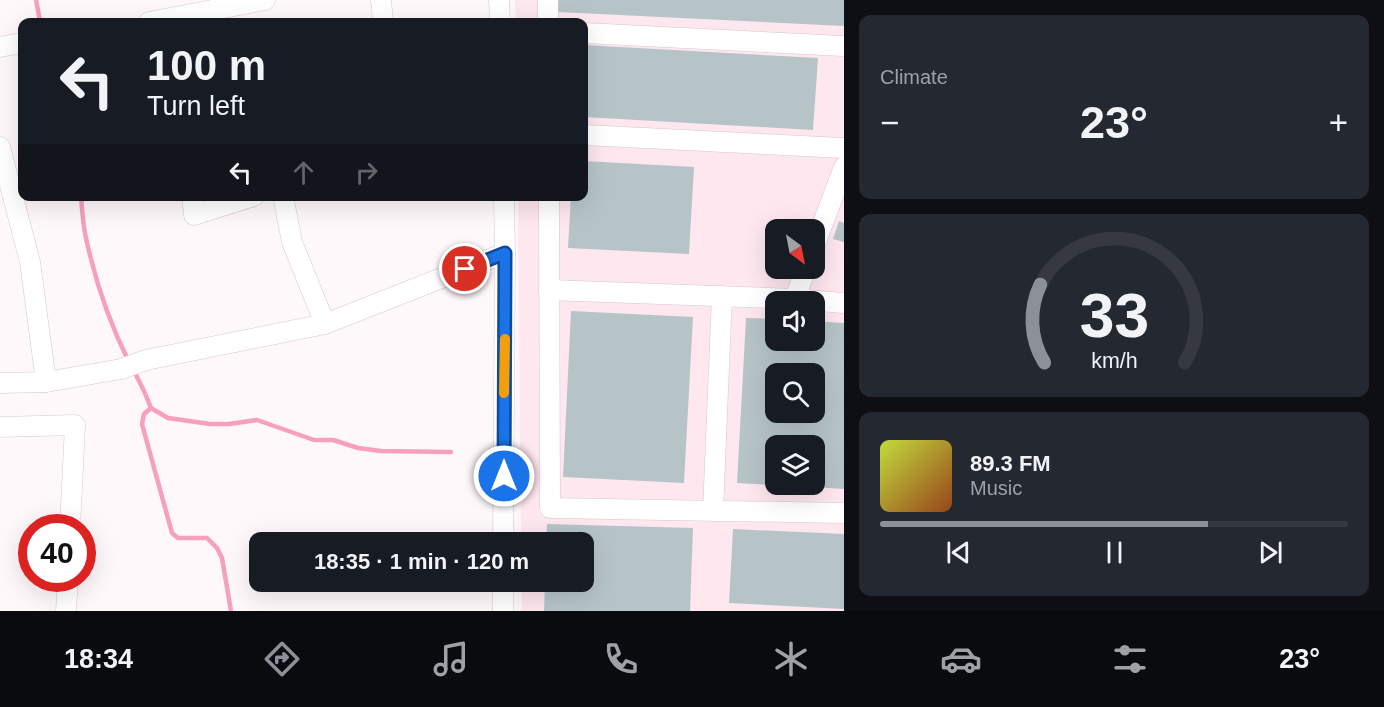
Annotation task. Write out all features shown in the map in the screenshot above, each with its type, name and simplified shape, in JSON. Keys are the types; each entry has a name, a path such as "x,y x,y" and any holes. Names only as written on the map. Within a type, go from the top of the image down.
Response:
{"street":[{"path":"165,18 229,3 265,0"},
{"path":"381,0 383,18"},
{"path":"499,0 500,18"},
{"path":"548,0 548,18"},
{"path":"588,33 844,46"},
{"path":"0,47 18,44"},
{"path":"588,135 844,148"},
{"path":"0,147 30,262 46,382"},
{"path":"825,219 844,168"},
{"path":"193,201 194,215 238,201"},
{"path":"285,201 292,242 325,324"},
{"path":"503,532 504,201"},
{"path":"549,201 550,508 844,513"},
{"path":"0,383 46,382 121,369 146,360 325,324 505,253"},
{"path":"549,290 765,298"},
{"path":"713,511 722,296"},
{"path":"825,301 844,303"},
{"path":"0,427 75,425 71,514"},
{"path":"66,611 67,592"},
{"path":"503,592 503,611"}],"shaded area":[{"path":"515,0 844,0 844,611 522,611 522,592 594,592 594,532 521,532 518,201 588,201 588,18 516,18"}],"building":[{"path":"557,0 844,0 844,26 557,12"},
{"path":"588,45 818,58 813,130 588,117"},
{"path":"588,161 694,167 689,254 568,248 571,201 588,201"},
{"path":"839,221 844,223 844,242 833,239"},
{"path":"571,311 693,317 684,483 563,477"},
{"path":"746,318 765,319 765,351 825,351 825,322 844,323 844,489 825,488 825,435 765,435 765,484 737,483"},
{"path":"547,524 693,528 690,611 544,611 545,592 594,592 594,532 547,532"},
{"path":"733,529 844,534 844,609 729,603"}],"waterway":[{"path":"36,0 39,18"},
{"path":"81,201 85,233 94,270 109,317 129,362"},
{"path":"133,369 151,408 168,418 210,424 257,420 314,440 333,440 358,448 381,451 451,452"},
{"path":"151,408 144,414 142,424 172,533 178,538 207,538 217,548 222,558 231,611"}],"slow traffic":[{"path":"504,393 505,339"}],"route":[{"path":"465,269 505,253 504,476"}]}
